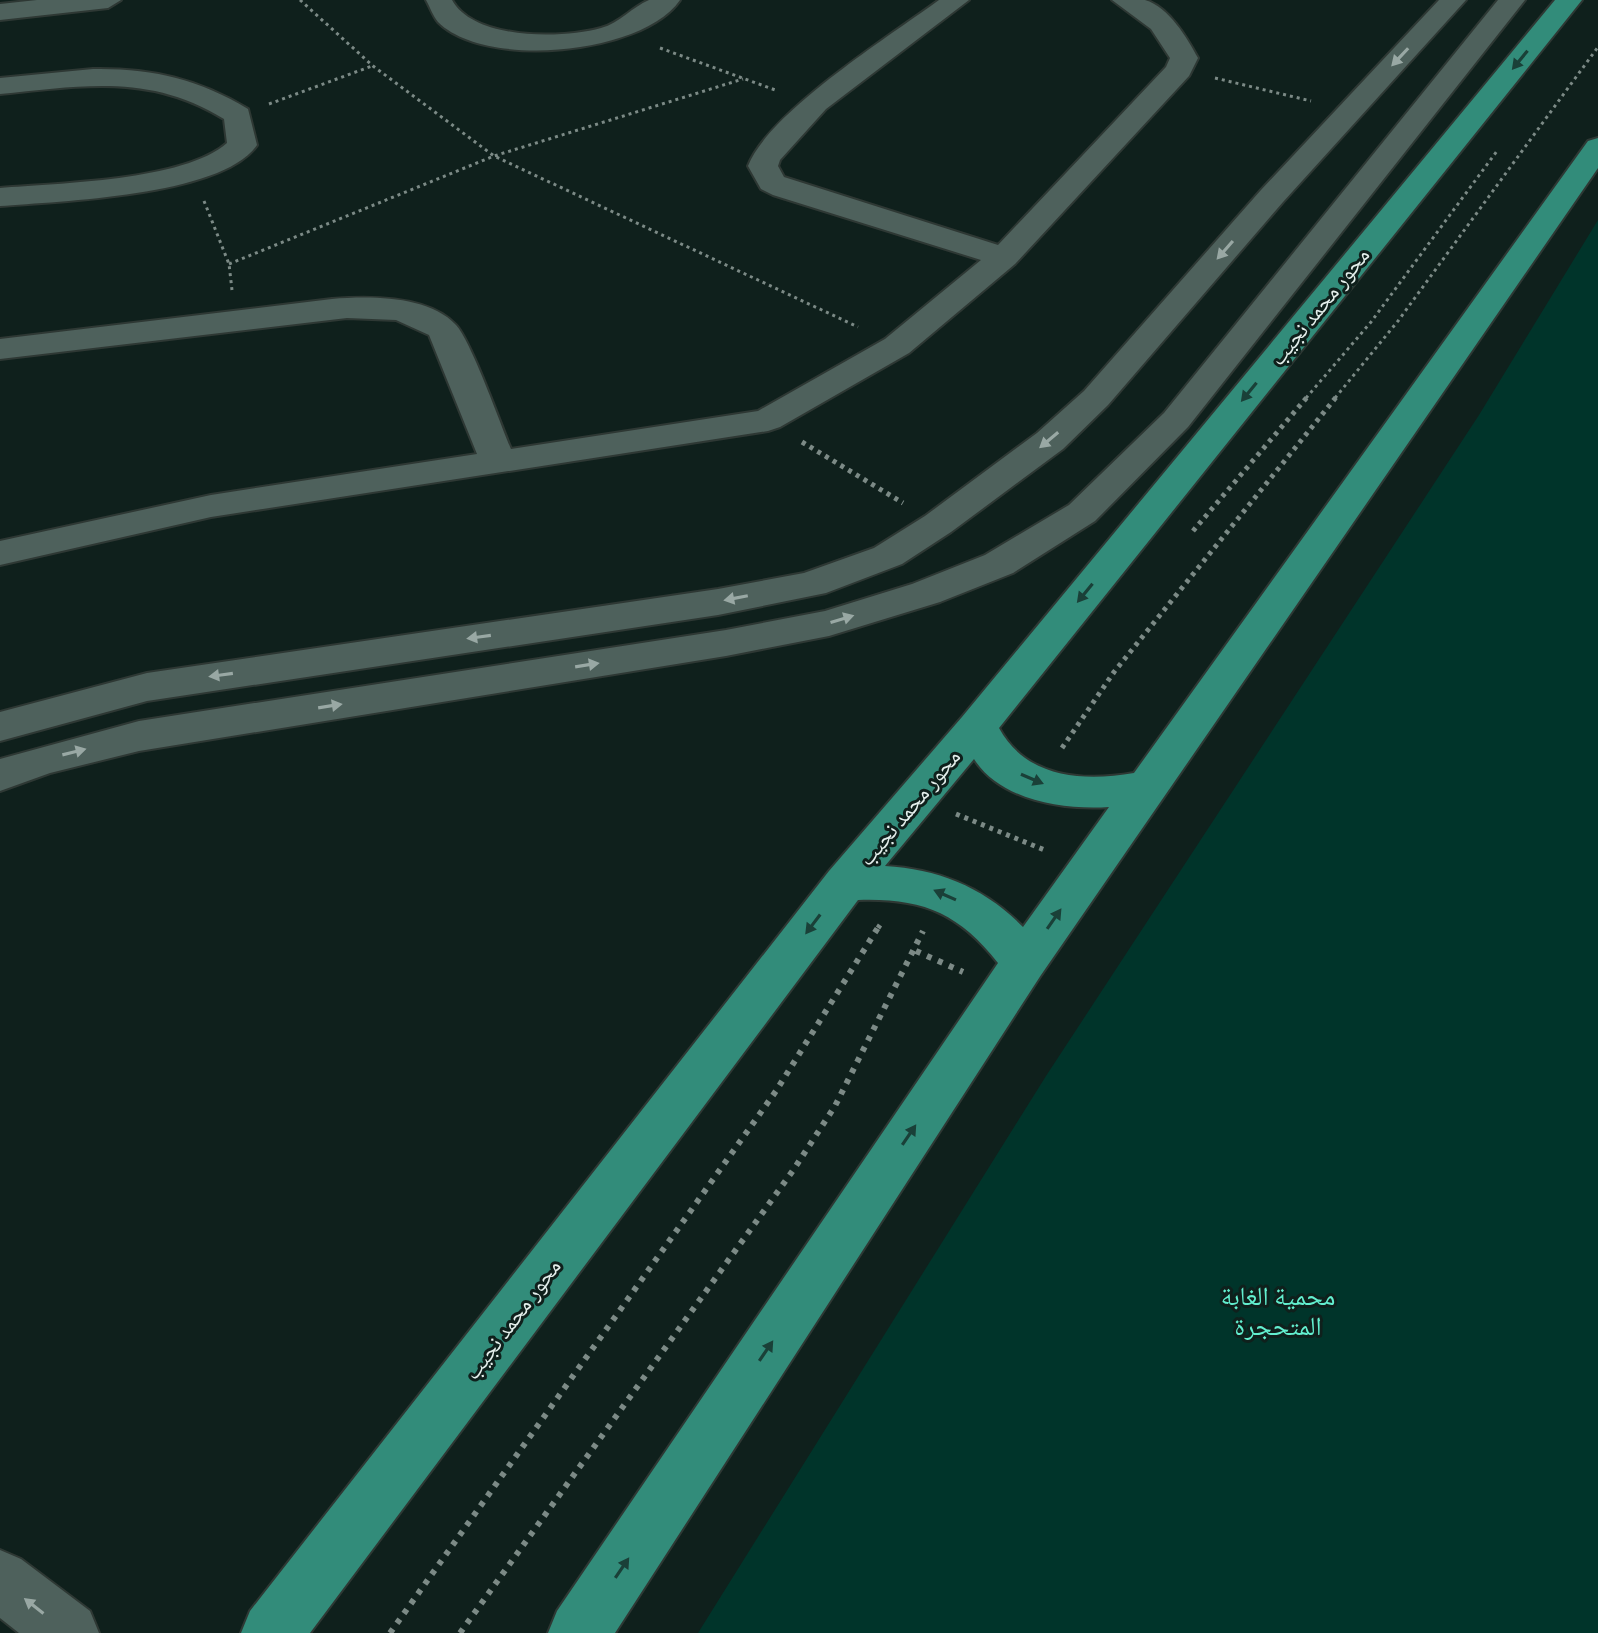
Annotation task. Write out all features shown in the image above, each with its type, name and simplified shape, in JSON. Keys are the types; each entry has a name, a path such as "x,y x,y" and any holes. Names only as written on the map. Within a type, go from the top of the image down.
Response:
{"main road":[{"name":"محور محمد نجيب","path":"272,1633 845,883 977,727 1569,0"},
{"path":"579,1633 1024,962 1598,147"},
{"path":"977,727 993,755 1023,777 1063,791 1106,794 1146,786"},
{"path":"845,883 888,881 931,889 970,906 1002,931 1024,962"}],"street":[{"path":"0,12 108,0"},
{"path":"439,0 442,13 455,24 495,36 539,43 585,41 618,32 667,0"},
{"path":"956,0 816,103 766,158 763,166 772,183 784,189 1004,257"},
{"path":"0,553 211,506 768,420 897,346 1004,257 1179,70 1184,58 1165,25 1150,12 1125,0"},
{"path":"0,727 37,714 147,687 718,602 812,584 888,556 938,524 1050,441 1096,398 1350,111 1453,0"},
{"path":"0,776 39,761 139,736 726,643 829,623 926,593 999,564 1082,513 1176,420 1512,0"},
{"path":"0,86 124,75 159,78 207,96 238,115 242,145 237,153 192,173 106,187 0,197"},
{"path":"0,349 365,306 397,309 423,317 443,330 499,463"},
{"path":"0,1580 68,1633"}],"path":[{"path":"300,0 373,66 494,156 897,346"},
{"path":"618,32 816,103"},
{"path":"1057,751 1065,745 1114,672 1398,321 1598,47"},
{"path":"238,115 373,66"},
{"path":"1179,70 1350,111"},
{"path":"229,264 494,156 743,79"},
{"path":"1186,538 1371,322 1503,142"},
{"path":"192,173 229,264 235,322"},
{"path":"768,420 938,524"},
{"path":"917,798 1089,869"},
{"path":"390,1633 776,1091 883,920"},
{"path":"460,1633 827,1118 916,951 924,923"}],"green space":[{"name":"محمية الغابة المتحجرة","path":"1598,220 1598,1633 698,1633 1046,1076 1479,415"}]}
